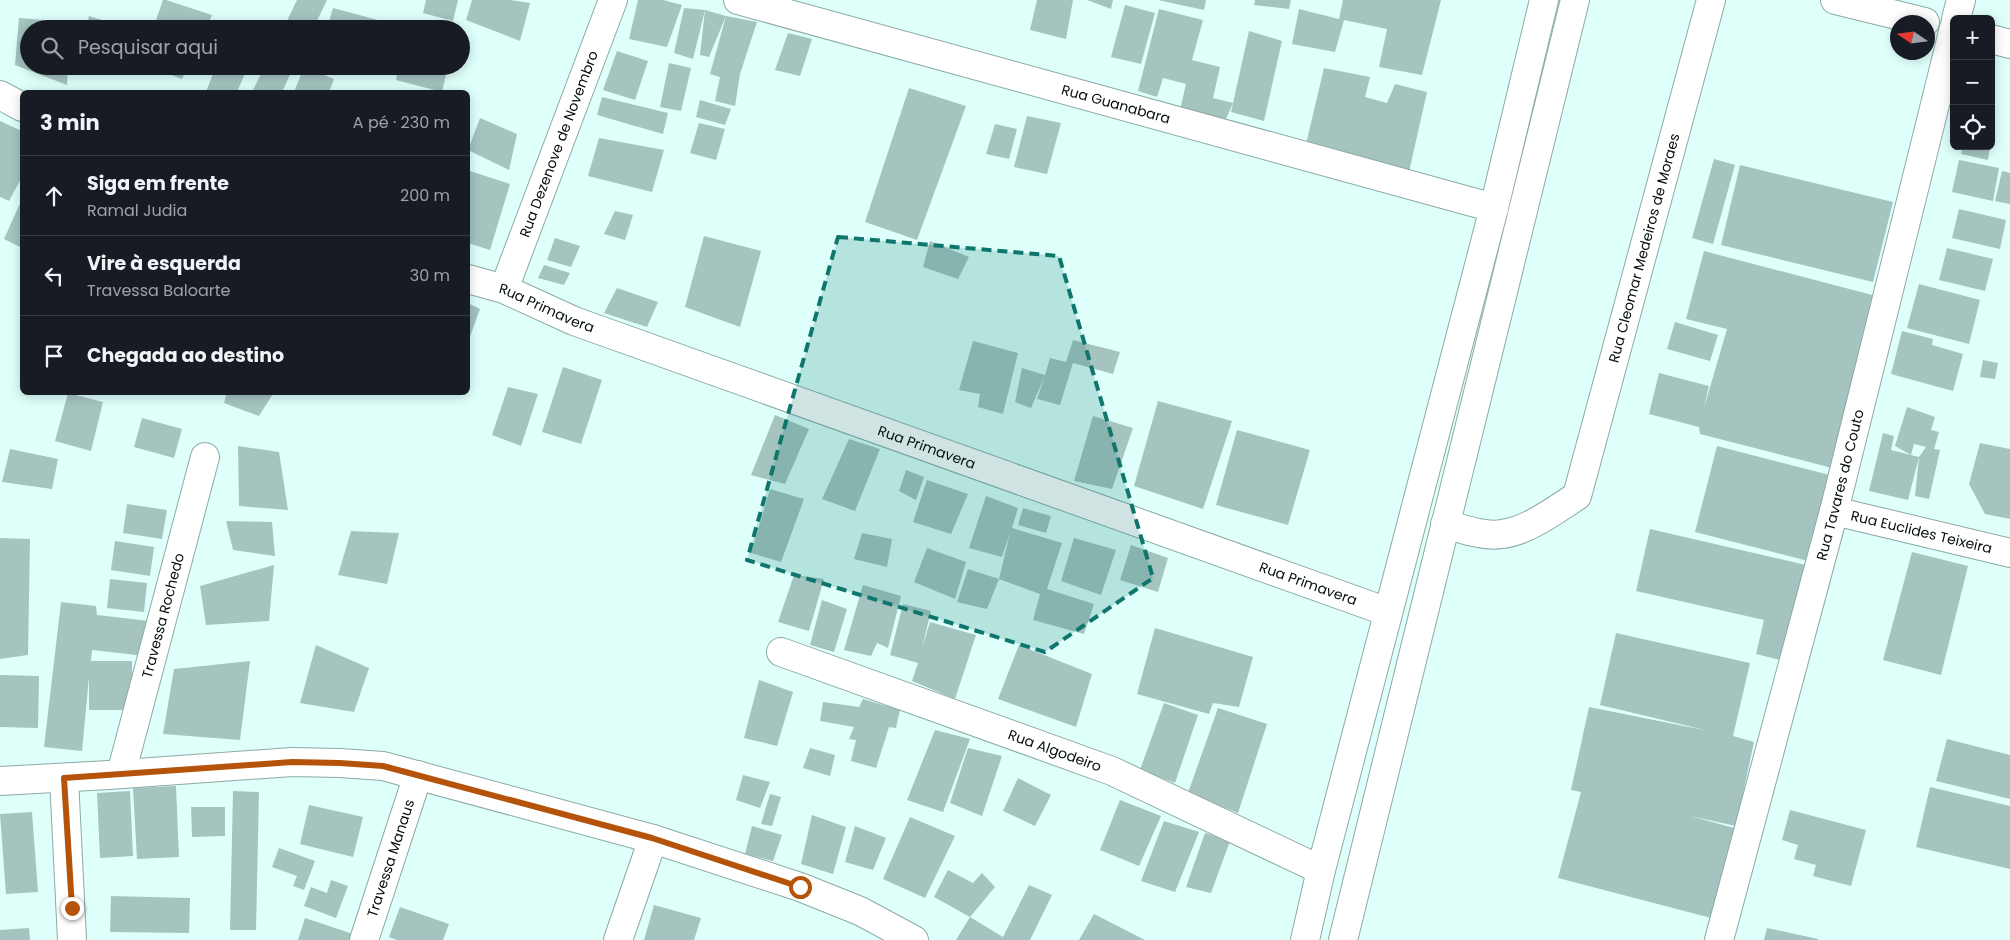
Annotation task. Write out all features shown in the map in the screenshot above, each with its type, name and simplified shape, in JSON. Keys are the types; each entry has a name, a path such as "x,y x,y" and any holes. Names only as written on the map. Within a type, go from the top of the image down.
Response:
{"main road":[{"name":"Rua Dezenove de Novembro","path":"504,289 613,0"},
{"name":"Rua Guanabara","path":"738,0 1494,208"},
{"path":"1305,940 1321,870 1494,208 1544,0"},
{"path":"1342,940 1575,0"},
{"name":"Rua Cleomar Medeiros de Moraes","path":"1445,524 1470,532 1502,534 1534,524 1578,496 1711,0"},
{"path":"1835,0 1894,15"},
{"path":"1957,15 1960,0"},
{"path":"1935,25 1950,28"},
{"path":"1995,40 2010,44"},
{"name":"Rua Tavares do Couto","path":"1719,940 1834,510 1950,45"},
{"path":"0,95 20,105"},
{"name":"Rua Primavera","path":"470,280 504,289 574,321 1388,612"},
{"name":"Travessa Rochedo","path":"121,774 205,457"},
{"name":"Rua Euclides Teixeira","path":"1834,510 2010,553"},
{"name":"Rua Algodeiro","path":"781,652 1112,771 1321,870"},
{"path":"0,781 292,762 383,766 652,838 800,887 860,911 914,940"},
{"name":"Travessa Manaus","path":"364,940 418,775"},
{"path":"64,778 72,940"},
{"path":"618,940 652,838"}],"highlighted area":[{"path":"838,237 1059,256 1153,578 1045,652 747,560"}],"building":[{"path":"163,0 212,15 210,20 156,20"},
{"path":"297,0 327,0 317,20 287,20"},
{"path":"426,0 458,0 453,20 423,13"},
{"path":"472,0 510,0 530,3 520,41 466,20"},
{"path":"638,0 663,0 682,5 667,47 629,39"},
{"path":"1037,0 1073,0 1066,39 1030,30"},
{"path":"1087,0 1113,0 1111,9"},
{"path":"1158,0 1206,0 1204,10"},
{"path":"1255,0 1291,0 1289,9 1254,5"},
{"path":"1343,0 1441,0 1422,75 1379,67 1387,29 1344,20 1335,52 1292,44 1299,9 1339,19"},
{"path":"1125,5 1155,13 1141,64 1111,57"},
{"path":"333,8 378,20 330,20"},
{"path":"684,8 705,10 693,59 674,53"},
{"path":"1159,9 1203,20 1192,60 1220,67 1213,98 1233,103 1225,121 1180,110 1186,84 1163,78 1157,97 1138,91"},
{"path":"705,10 726,16 709,57 700,55"},
{"path":"89,16 102,20 88,20"},
{"path":"726,16 757,22 740,74 735,106 715,101 720,77 710,74"},
{"path":"19,18 44,20 20,20 20,67 15,65"},
{"path":"1249,31 1282,41 1264,121 1231,112"},
{"path":"788,33 812,39 800,76 775,70"},
{"path":"617,51 648,61 635,100 603,90"},
{"path":"669,63 691,68 681,111 660,107"},
{"path":"1324,68 1370,77 1365,97 1387,103 1395,84 1427,92 1409,172 1306,144"},
{"path":"41,75 68,75 67,85"},
{"path":"172,75 184,75 182,79"},
{"path":"213,75 244,75 238,90 207,90"},
{"path":"260,75 290,75 283,90 253,90"},
{"path":"301,75 324,75 334,79 330,90 295,90"},
{"path":"397,75 446,75 442,90 434,90 396,80"},
{"path":"909,88 966,106 917,240 865,222"},
{"path":"602,97 668,113 663,134 597,115"},
{"path":"700,100 731,109 725,125 696,117"},
{"path":"1027,116 1061,123 1047,174 1014,167"},
{"path":"480,118 517,134 509,170 470,151 470,145"},
{"path":"0,121 20,130 20,181 9,201 0,197"},
{"path":"699,123 725,129 716,160 690,153"},
{"path":"995,124 1017,129 1009,159 986,154"},
{"path":"599,138 664,150 652,192 588,176"},
{"path":"1962,150 1989,150 1988,160 1961,154"},
{"path":"1714,159 1735,165 1713,244 1692,238"},
{"path":"1959,160 1999,168 1993,201 1952,192"},
{"path":"1740,165 1893,202 1873,282 1721,245"},
{"path":"470,171 510,184 490,250 470,244"},
{"path":"2002,171 2010,173 2010,204 1995,201"},
{"path":"20,203 20,247 4,239"},
{"path":"1959,209 2006,220 2000,249 1952,238"},
{"path":"615,211 633,215 625,240 604,234"},
{"path":"704,236 761,251 740,327 685,307"},
{"path":"555,238 580,246 571,267 547,260"},
{"path":"930,241 969,257 958,279 923,267"},
{"path":"1947,248 1993,259 1985,291 1939,280"},
{"path":"1704,251 1876,296 1832,468 1700,434 1699,427 1649,414 1659,373 1709,386 1704,408 1727,329 1686,319"},
{"path":"544,265 570,273 564,285 538,278"},
{"path":"1919,284 1980,300 1969,344 1907,328"},
{"path":"617,288 658,302 647,327 604,313"},
{"path":"470,304 480,309 470,336"},
{"path":"1675,322 1718,335 1710,361 1667,349"},
{"path":"1902,331 1933,339 1932,345 1963,354 1953,391 1891,374"},
{"path":"1073,340 1120,352 1113,374 1073,363 1060,405 1037,399 1044,378 1031,408 1015,402 1022,368 1045,375 1050,358 1066,362"},
{"path":"973,341 1018,353 1003,414 978,407 980,394 959,390"},
{"path":"1983,360 1998,363 1995,379 1980,377"},
{"path":"563,367 602,380 581,444 542,432"},
{"path":"508,387 538,394 521,446 492,435"},
{"path":"67,395 76,395 103,402 91,451 55,441"},
{"path":"226,395 272,395 259,416 224,403"},
{"path":"1158,401 1232,421 1203,509 1134,486"},
{"path":"1907,407 1935,417 1931,430 1939,432 1934,449 1940,450 1929,499 1915,496 1919,457 1926,447 1914,444 1911,455 1895,446"},
{"path":"775,415 809,429 785,484 751,475"},
{"path":"1093,416 1133,428 1112,489 1074,481"},
{"path":"142,418 182,429 174,458 134,447"},
{"path":"1237,430 1310,450 1288,525 1216,505"},
{"path":"1883,433 1894,436 1891,450 1919,457 1908,500 1869,491"},
{"path":"849,439 880,449 855,511 822,499"},
{"path":"1980,443 2010,449 2010,519 1985,514 1969,484"},
{"path":"238,446 279,452 288,510 239,506"},
{"path":"1717,446 1830,475 1808,561 1695,532"},
{"path":"10,449 58,459 52,489 2,482"},
{"path":"906,470 924,477 916,500 899,491"},
{"path":"927,480 968,494 951,534 913,522"},
{"path":"770,489 804,499 781,562 751,553"},
{"path":"986,496 1018,508 1012,528 1062,543 1047,589 1094,604 1084,634 1033,620 1040,594 999,579 1010,533 1002,557 969,548"},
{"path":"127,504 167,510 162,539 123,533"},
{"path":"1023,508 1051,516 1046,533 1018,525"},
{"path":"226,521 272,522 275,556 233,550"},
{"path":"1650,529 1806,565 1784,661 1756,654 1764,620 1636,591"},
{"path":"351,531 399,533 387,584 338,575"},
{"path":"862,533 892,539 887,567 854,559"},
{"path":"0,538 30,539 28,655 0,659"},
{"path":"1074,538 1116,550 1101,595 1061,581"},
{"path":"115,541 154,547 150,576 111,570"},
{"path":"1131,545 1168,558 1158,592 1120,580"},
{"path":"927,548 966,562 955,599 914,582"},
{"path":"1912,552 1968,566 1941,675 1883,660"},
{"path":"274,565 269,621 206,625 200,586"},
{"path":"968,569 999,579 987,609 957,602"},
{"path":"794,575 824,579 809,631 778,622"},
{"path":"110,579 147,583 144,612 107,608"},
{"path":"863,585 901,596 888,648 877,643 871,656 844,650"},
{"path":"822,600 847,609 834,652 810,645"},
{"path":"61,602 96,606 97,615 149,621 145,656 92,650 91,661 132,661 132,710 89,710 89,677 82,751 44,747"},
{"path":"903,604 931,611 922,648 930,622 976,635 955,699 912,681 918,663 890,655"},
{"path":"1155,628 1253,657 1239,707 1213,703 1209,714 1137,694"},
{"path":"1616,633 1750,663 1733,736 1754,742 1736,826 1690,816 1738,829 1715,919 1558,878 1581,792 1571,790 1589,707 1709,731 1600,705"},
{"path":"316,645 369,668 354,712 300,703"},
{"path":"1019,645 1092,674 1076,727 998,699"},
{"path":"250,661 240,740 163,734 174,669"},
{"path":"0,675 39,676 38,728 0,727"},
{"path":"759,680 793,692 777,746 744,738"},
{"path":"863,699 900,710 896,728 889,727 876,768 851,761 856,740 849,739 854,727 820,721 823,702 859,707"},
{"path":"1164,703 1198,715 1175,783 1140,770"},
{"path":"1218,708 1267,724 1238,813 1188,793"},
{"path":"935,730 970,739 943,812 907,800"},
{"path":"1947,739 2010,755 2010,799 1936,781"},
{"path":"810,748 835,755 830,776 803,768"},
{"path":"968,748 1002,756 982,816 950,803"},
{"path":"743,775 770,782 760,808 736,800"},
{"path":"1018,778 1051,795 1035,826 1003,811"},
{"path":"176,786 179,857 137,859 133,788"},
{"path":"1930,787 2010,806 2010,869 1916,847"},
{"path":"130,791 133,856 100,858 97,793"},
{"path":"233,791 259,792 256,930 230,930"},
{"path":"770,794 781,797 772,826 761,824"},
{"path":"1120,800 1161,816 1139,866 1100,850"},
{"path":"309,805 363,817 353,857 300,844"},
{"path":"191,807 225,807 225,836 192,837"},
{"path":"1790,810 1866,830 1851,886 1813,876 1816,865 1794,859 1798,845 1782,840"},
{"path":"32,812 38,892 6,894 0,814"},
{"path":"812,815 846,827 833,874 801,864"},
{"path":"910,817 955,836 925,898 883,879"},
{"path":"1164,821 1199,832 1175,892 1141,881"},
{"path":"752,826 782,835 773,861 745,854"},
{"path":"855,826 886,838 873,870 845,862"},
{"path":"1205,833 1230,841 1211,893 1186,887"},
{"path":"279,848 315,861 304,890 293,886 297,876 272,867"},
{"path":"948,870 973,883 982,873 995,887 970,917 934,897"},
{"path":"331,880 348,886 336,918 304,906 311,887 327,893"},
{"path":"1029,885 1052,895 1030,940 956,940 970,917 1003,937"},
{"path":"111,896 190,898 189,933 110,932"},
{"path":"654,905 701,918 694,940 644,940"},
{"path":"400,907 449,924 443,940 397,940 389,937"},
{"path":"1094,914 1145,940 1079,940"},
{"path":"305,918 353,934 351,940 298,940"},
{"path":"29,928 30,940 0,940 0,930"},
{"path":"1767,928 1818,939 1818,940 1764,940"}],"route":[{"path":"72,908 64,778 292,762 383,766 652,838 800,887"}]}
